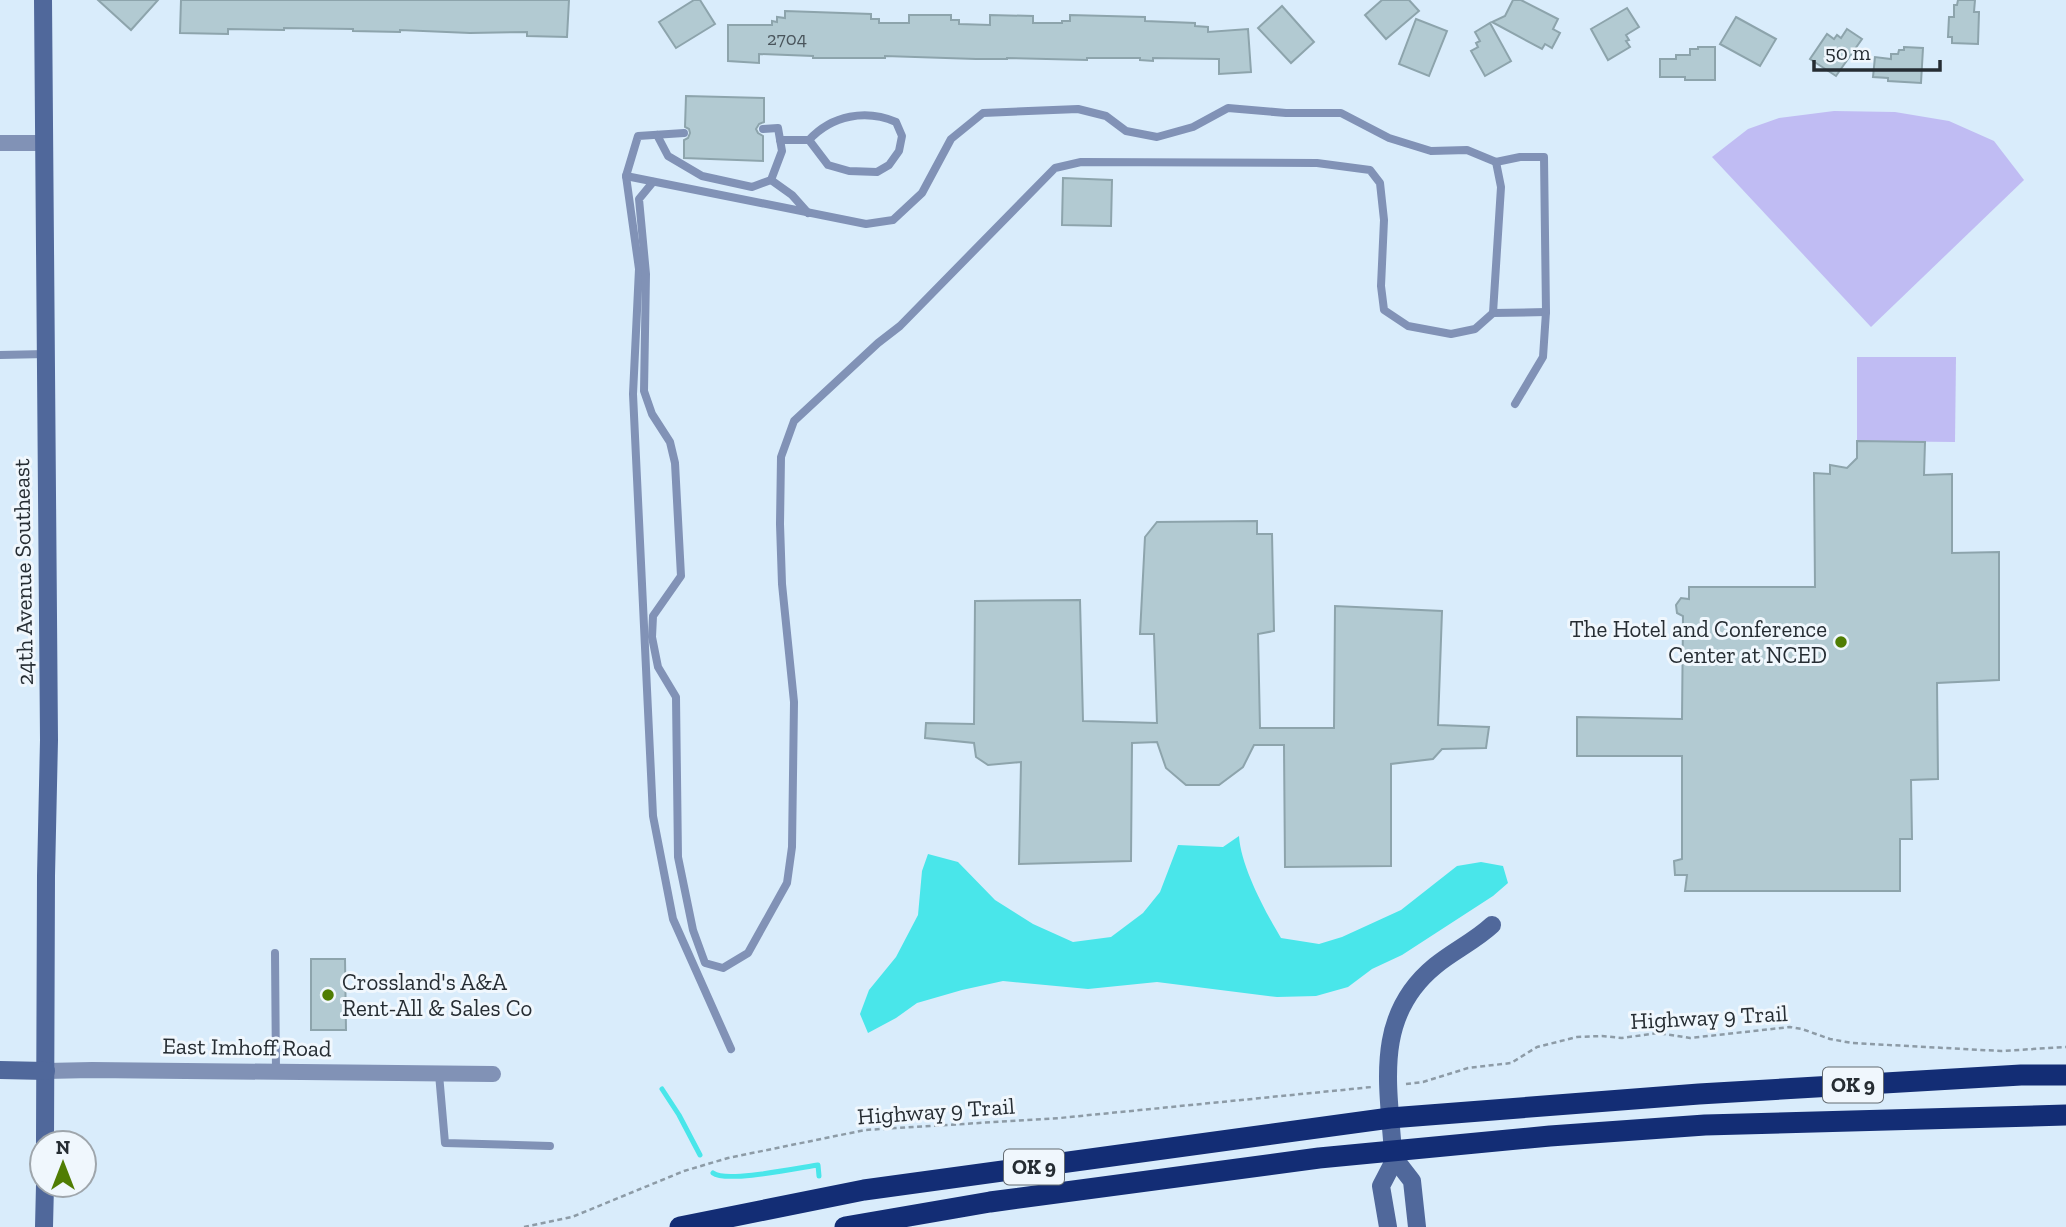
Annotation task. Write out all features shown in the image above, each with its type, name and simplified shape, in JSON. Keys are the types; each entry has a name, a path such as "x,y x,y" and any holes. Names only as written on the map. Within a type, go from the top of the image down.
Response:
{"highway":[{"name":"OK 9","path":"680,1227 864,1190 1391,1118 1699,1094 2021,1075 2066,1075"},
{"name":"OK 9","path":"845,1227 990,1202 1319,1158 1394,1156 1550,1136 1695,1125 2066,1115"}],"street":[{"name":"24th Avenue Southeast","path":"43,0 49,726 45,1129"},
{"path":"0,143 44,143"},
{"path":"1388,1227 1381,1186 1394,1156 1387,1067 1391,1034 1402,1006 1416,985 1433,967 1492,925"},
{"name":"East Imhoff Road","path":"0,1070 493,1074"},
{"path":"1394,1156 1412,1181 1417,1227"},
{"path":"44,1227 45,1199"}],"lane":[{"path":"626,176 866,224 893,220 922,193 951,139 984,113 1078,109 1106,116 1126,131 1157,137 1193,127 1228,107 1286,113 1341,113 1389,138 1431,151 1467,150 1496,162 1520,157 1544,157 1546,312 1543,357 1515,404"},
{"path":"780,140 809,140 819,129 835,121 860,115 882,116 896,122 902,136 899,151 889,165 877,172 849,171 828,165 809,140"},
{"path":"657,135 668,156 702,176 752,187 771,180 782,151 779,128 763,129"},
{"path":"684,133 638,136 626,176 639,268 633,394 653,816 673,919 731,1049"},
{"path":"653,182 639,199 646,274 644,391 652,414 670,442 675,463 681,576 653,616 652,637 658,667 676,697 678,857 693,930 705,963 723,968 748,953 787,883 792,848 794,702 782,584 780,523 781,457 794,421 900,326 1055,168 1081,162 1317,163 1370,170 1380,183 1384,220 1381,286 1384,310 1409,326 1451,334 1475,329 1493,313 1546,312"},
{"path":"1493,313 1501,187 1496,162"},
{"path":"771,180 792,195 808,213"},
{"path":"0,355 46,354"},
{"path":"275,953 276,1072"},
{"path":"439,1074 444,1143 550,1146"}],"path":[{"name":"Highway 9 Trail","path":"1400,1084 1423,1082 1468,1068 1511,1063 1538,1047 1577,1037 1622,1038 1658,1033 1690,1038 1790,1027 1852,1043 2001,1051 2066,1047"},
{"name":"Highway 9 Trail","path":"524,1227 572,1217 684,1171 728,1158 865,1130 1060,1118 1363,1088"}],"shaded area":[{"path":"1834,111 1895,112 1949,121 1994,141 2024,180 1871,327 1712,157 1748,129 1779,118"},
{"path":"1857,357 1956,357 1955,442 1857,441"}],"water":[{"path":"1239,836 1249,875 1281,938 1319,944 1342,937 1401,910 1457,866 1481,862 1503,866 1508,883 1493,896 1402,955 1372,969 1348,987 1316,996 1277,997 1157,982 1088,989 1003,981 917,1003 868,1033 860,1014 869,990 896,957 918,915 922,871 928,854 958,862 995,900 1033,924 1073,942 1111,937 1143,913 1160,892 1178,845 1223,847"}],"building":[{"path":"98,0 158,0 131,30"},
{"path":"181,0 569,0 567,37 527,36 527,32 284,28 228,29 228,34 180,33"},
{"path":"694,0 700,0 715,24 676,48 659,22"},
{"path":"1382,0 1409,0 1419,11 1386,39 1365,15"},
{"path":"1513,0 1521,0 1558,19 1553,29 1560,33 1552,48 1545,44 1542,49 1492,22 1505,16"},
{"path":"1958,0 1975,0 1974,12 1979,12 1978,44 1952,43 1952,37 1948,37 1949,17 1954,17 1954,5 1957,5"},
{"path":"1282,6 1314,42 1291,63 1258,28"},
{"path":"1627,8 1639,27 1626,35 1630,47 1608,60 1591,29"},
{"path":"785,11 871,14 871,19 879,19 879,23 909,23 909,15 951,15 951,20 959,20 959,24 990,25 990,15 1033,16 1033,23 1062,23 1070,21 1070,15 1145,17 1145,21 1195,23 1195,26 1208,27 1208,32 1248,29 1251,72 1219,74 1219,59 1153,58 1153,61 1140,58 1087,60 885,56 813,58 759,54 759,63 728,61 728,25 772,25 772,21 777,22 777,17 785,18"},
{"path":"1736,17 1776,39 1760,66 1720,44"},
{"path":"1416,19 1447,31 1429,76 1399,64"},
{"path":"1490,23 1511,61 1485,76 1471,51 1478,47 1476,43 1480,41 1475,32"},
{"path":"1847,29 1862,39 1836,76 1810,59 1827,34 1834,39 1837,35 1841,38"},
{"path":"1715,47 1715,80 1660,77 1660,59 1676,59 1676,55 1690,55 1690,49"},
{"path":"1904,47 1923,48 1921,83 1888,81 1888,78 1873,77 1875,57 1891,59 1891,54 1898,54"},
{"path":"686,96 764,98 764,122 756,129 763,136 763,161 684,158 684,140 690,133 685,127"},
{"path":"1063,178 1112,180 1111,226 1062,225"},
{"name":"The Hotel and Conference Center at NCED","path":"1857,441 1925,442 1924,475 1952,474 1952,553 1999,552 1999,680 1937,683 1938,779 1911,780 1912,839 1900,839 1900,891 1685,891 1687,875 1675,875 1674,861 1682,859 1682,756 1577,756 1577,717 1682,719 1683,616 1677,613 1676,605 1681,598 1689,599 1689,587 1815,587 1814,473 1830,474 1830,465 1847,468 1857,458"},
{"path":"1257,521 1257,534 1272,534 1274,631 1258,634 1260,728 1334,728 1335,606 1442,611 1438,725 1489,727 1486,748 1442,749 1433,759 1391,764 1391,866 1285,867 1284,745 1254,745 1243,767 1219,785 1186,785 1166,768 1157,742 1132,743 1131,861 1019,864 1021,762 988,765 976,757 974,743 925,738 926,723 974,724 975,601 1080,600 1083,721 1157,723 1154,634 1140,634 1145,537 1157,522"},
{"name":"Crossland's A&A Rent-All & Sales Co","path":"311,959 345,959 346,1030 311,1030"}],"waterway":[{"path":"662,1089 700,1155"},
{"path":"713,1173 720,1176 747,1176 818,1165 819,1176"}],"place":[{"name":"The Hotel and Conference Center at NCED","path":"1841,642"},
{"name":"Crossland's A&A Rent-All & Sales Co","path":"328,995"}]}
